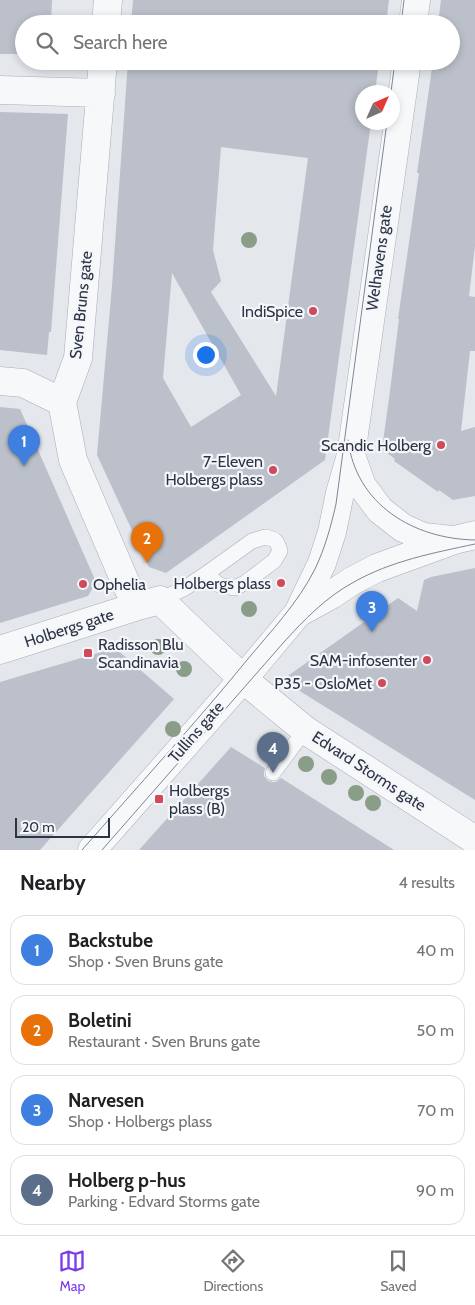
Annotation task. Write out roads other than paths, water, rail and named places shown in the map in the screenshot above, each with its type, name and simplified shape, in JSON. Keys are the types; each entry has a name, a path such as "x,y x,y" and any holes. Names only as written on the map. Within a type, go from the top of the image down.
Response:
{"street":[{"path":"107,15 108,0"},
{"path":"414,15 416,0"},
{"name":"Sven Bruns gate","path":"62,402 78,358 102,70"},
{"name":"Welhavens gate","path":"351,455 407,70"},
{"path":"0,90 101,93"},
{"path":"0,381 23,383 62,402 73,460 127,586 243,679"},
{"path":"351,455 362,486 380,510 403,528 424,537 464,538"},
{"path":"298,613 322,563 332,532 340,493 351,455"},
{"path":"298,613 377,568 464,538"},
{"name":"Holbergs gate","path":"0,650 149,603"},
{"name":"Tullins gate","path":"92,850 243,679 298,613"},
{"name":"Edvard Storms gate","path":"243,679 305,730 475,840"}],"lane":[{"path":"149,603 185,588 206,574"},
{"path":"273,773 305,730"}],"tram line":[{"path":"402,15 404,0"},
{"path":"392,85 394,70"},
{"path":"82,850 275,627 301,593 319,561 336,504 386,130"},
{"path":"348,440 353,463 363,483 376,500 392,514 410,525 431,533 452,538 475,540"},
{"path":"102,850 284,642 325,602 354,582 383,568 413,558 475,544"}],"place":[{"name":"IndiSpice","path":"313,311"},
{"name":"Scandic Holberg","path":"441,445"},
{"name":"Backstube","path":"24,466"},
{"name":"7-Eleven Holbergs plass","path":"273,470"},
{"name":"Boletini","path":"147,563"},
{"name":"Holbergs plass","path":"281,583"},
{"name":"Ophelia","path":"83,584"},
{"name":"Narvesen","path":"372,632"},
{"name":"Radisson Blu Scandinavia","path":"88,653"},
{"name":"SAM-infosenter","path":"427,660"},
{"name":"P35 - OsloMet","path":"382,683"},
{"name":"Holberg p-hus","path":"273,773"},
{"name":"Holbergs plass (B)","path":"159,799"}]}
